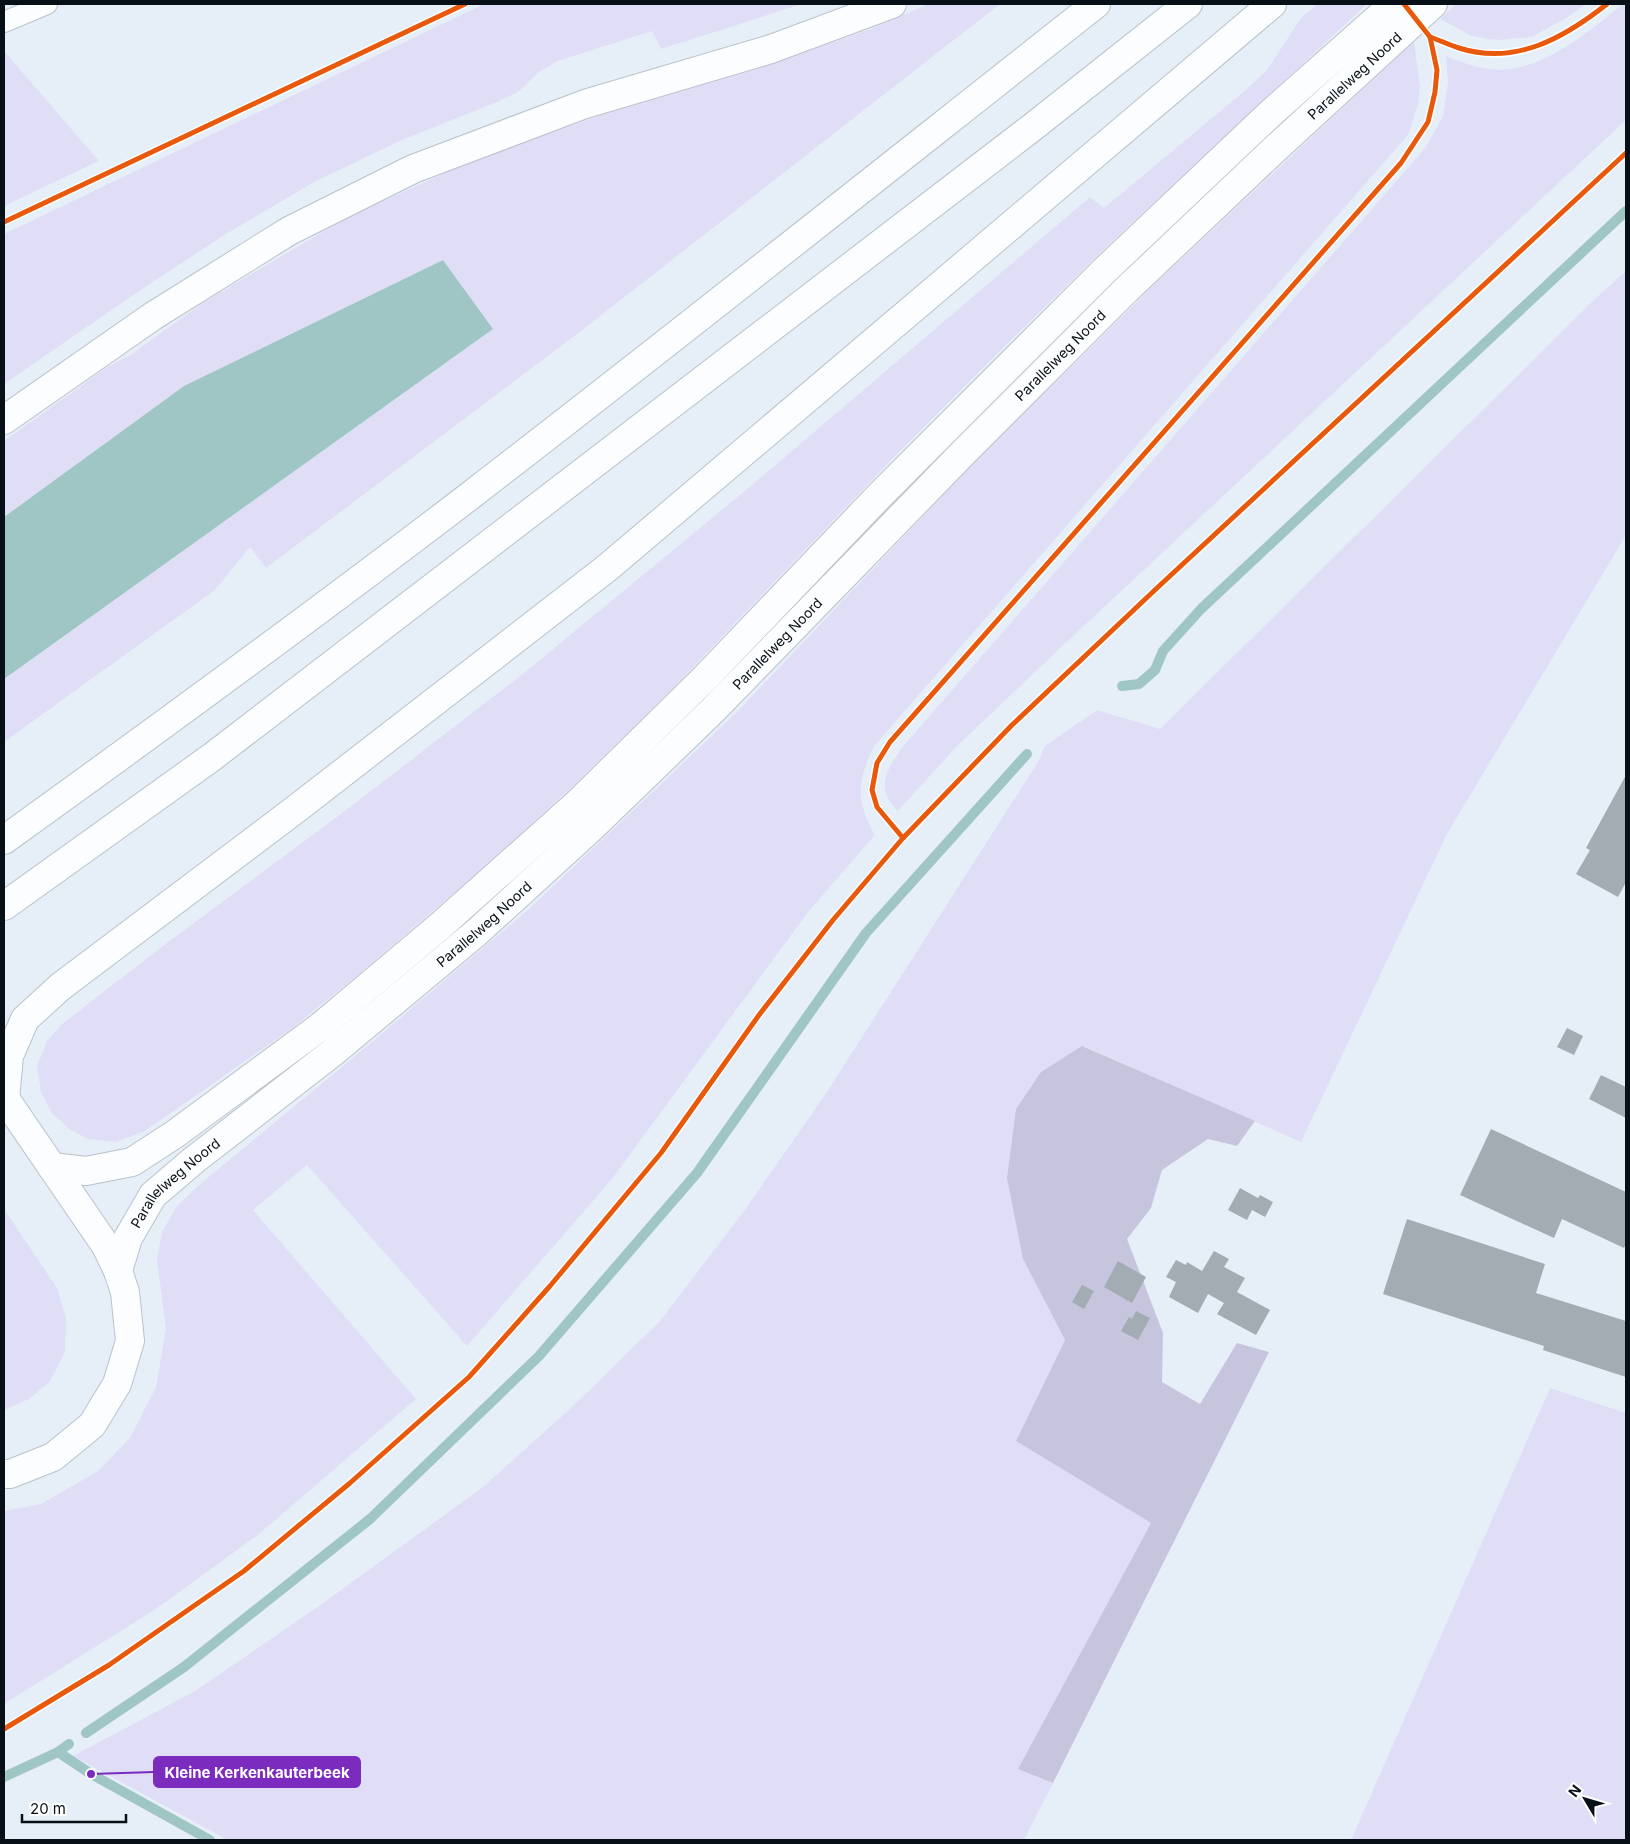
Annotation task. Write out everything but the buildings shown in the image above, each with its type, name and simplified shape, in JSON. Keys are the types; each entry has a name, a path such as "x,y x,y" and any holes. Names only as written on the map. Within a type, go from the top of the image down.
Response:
{"highway":[{"path":"4,420 154,316 289,231 413,169 585,104 771,49 892,4"},
{"path":"4,840 180,713 469,496 737,288 1096,4"},
{"path":"4,906 212,757 1034,126 1188,4"},
{"path":"4,1474 10,1474 53,1457 92,1426 117,1384 130,1341 125,1292 118,1271 106,1246 4,1098 10,1056 25,1019 60,987 296,809 607,568 1272,4"},
{"name":"Parallelweg Noord","path":"52,1167 86,1171 132,1162 176,1134 320,1027 440,926 578,803 705,678 882,494 1104,271 1272,112 1394,4"},
{"name":"Parallelweg Noord","path":"118,1271 128,1238 153,1195 194,1160 332,1053 477,932 591,828 713,710 964,452 1126,290 1277,147 1433,4"}],"lane":[{"path":"4,22 47,4"}],"shaded area":[{"path":"484,4 802,4 661,49 652,31 558,61 539,72 518,92 402,140 316,181 226,234 4,384 4,234"},
{"path":"929,4 1000,4 581,331 266,568 250,547 215,590 4,742 4,679 493,329 443,260 184,386 4,517 4,441 109,366 132,354 204,302 348,217 482,156 619,109 750,71 868,30"},
{"path":"1318,4 1367,4 1105,248 893,458 671,690 574,785 475,875 291,1029 145,1131 116,1142 88,1139 69,1129 52,1113 41,1092 37,1066 47,1041 62,1024 168,942 341,814 524,673 752,485 1090,197 1104,208 1267,70 1301,18"},
{"path":"1456,4 1586,4 1568,17 1532,37 1500,40 1472,36 1440,19"},
{"path":"1623,4 1626,4 1626,120 957,746 898,811 886,794 885,785 889,769 905,744 1426,147 1443,116 1448,82 1446,56 1485,68 1502,70 1525,66 1556,53"},
{"path":"1414,41 1420,87 1418,105 1408,135 875,745 862,780 861,800 875,835 808,912 612,1179 467,1346 307,1165 253,1210 416,1399 259,1534 156,1609 4,1704 4,1511 41,1504 98,1471 130,1438 156,1387 166,1329 157,1260 162,1232 177,1206 199,1185 529,909 736,713 965,472 1159,280"},
{"path":"4,51 99,161 4,206"},
{"path":"443,260 493,329 4,679 4,517 184,386"},
{"path":"1626,271 1626,535 1447,834 1301,1142 1083,1046 1023,1259 1065,1340 1016,1441 1151,1523 1019,1769 1053,1783 1024,1840 228,1840 73,1756 195,1691 319,1606 483,1487 572,1407 660,1321 744,1211 825,1095 1038,762 1045,746 1097,710 1160,729 1597,297"},
{"path":"1082,1046 1255,1121 1237,1146 1208,1139 1162,1170 1151,1208 1127,1239 1163,1333 1162,1382 1200,1404 1237,1343 1269,1352 1053,1783 1018,1769 1151,1523 1016,1441 1065,1340 1023,1259 1007,1178 1016,1109 1041,1072"},
{"path":"4,1209 57,1288 66,1318 65,1352 50,1381 29,1399 4,1410"},
{"path":"1550,1388 1626,1413 1626,1840 1351,1840"}],"waterway":[{"path":"1122,686 1139,684 1155,670 1163,651 1201,609 1626,211"},
{"path":"86,1733 184,1667 370,1519 539,1356 697,1173 866,933 1027,754"},
{"path":"4,1777 58,1752 69,1744"},
{"path":"58,1752 91,1774 210,1840"}],"cycle path":[{"path":"4,222 465,4"},
{"path":"903,838 877,807 872,790 877,763 890,742 1401,163 1428,122 1435,92 1437,70 1430,37 1404,4"},
{"path":"1430,37 1459,48 1480,53 1519,51 1538,46 1556,38 1574,28 1607,4"},
{"path":"4,1729 109,1665 244,1571 350,1483 469,1377 550,1286 661,1153 759,1015 833,920 903,838 1012,725 1626,153"}],"place":[{"name":"Kleine Kerkenkauterbeek","path":"91,1774"}]}
